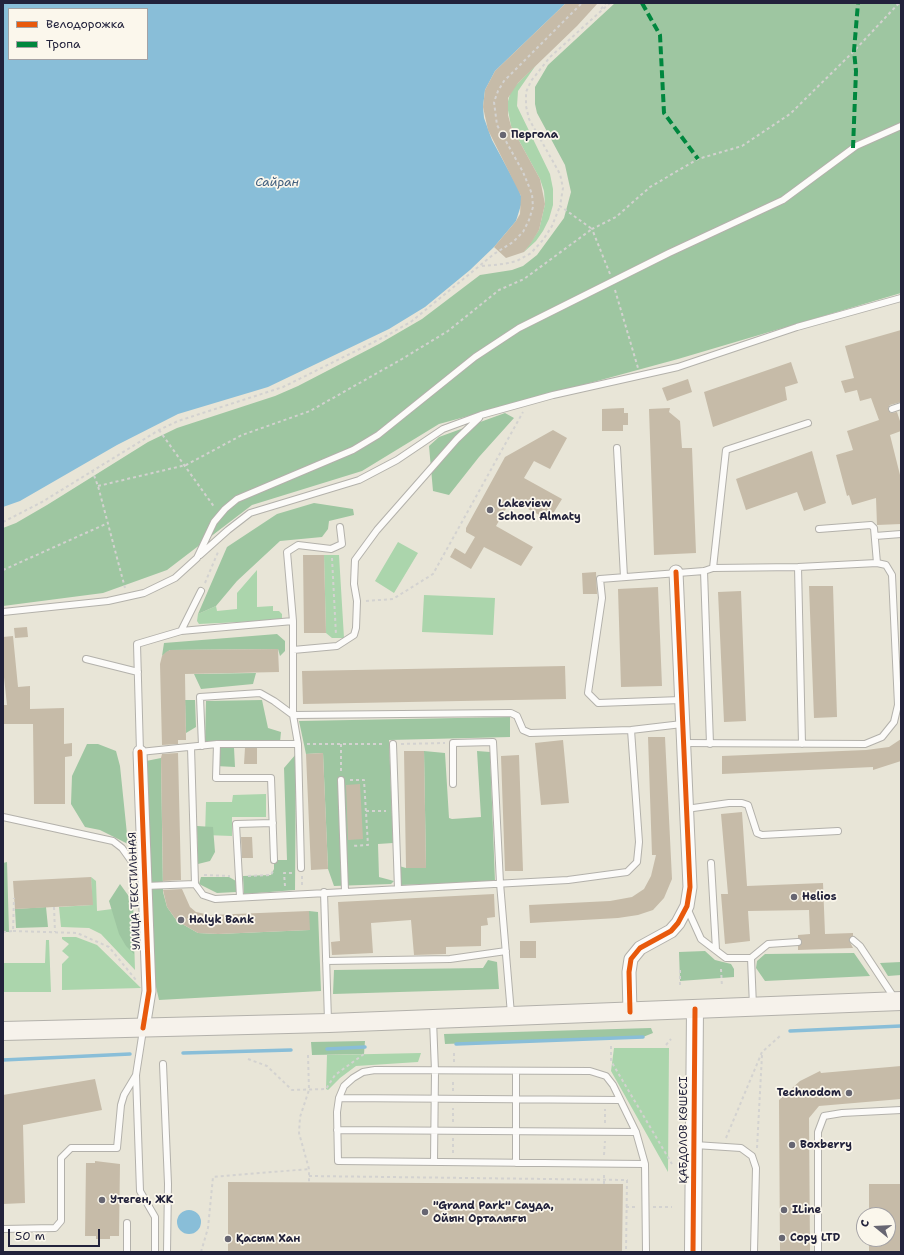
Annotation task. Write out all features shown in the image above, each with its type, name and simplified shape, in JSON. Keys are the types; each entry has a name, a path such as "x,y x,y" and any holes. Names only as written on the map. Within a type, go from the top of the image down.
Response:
{"main road":[{"path":"3,1031 328,1023 899,1002"}],"street":[{"path":"630,1012 628,972 631,959 640,948 671,931 678,923 687,906 690,887 676,572"},
{"name":"УЛИЦА ТЕКСТИЛЬНАЯ","path":"140,752 149,991 143,1028"},
{"name":"ҚАБДОЛОВ КӨШЕСІ","path":"693,1252 695,1009"}],"lane":[{"path":"197,558 214,522 237,499 353,450 378,435 417,402 487,349 519,328 783,200 856,146 901,126"},
{"path":"3,612 108,601 144,593 175,578 228,530 250,513 359,480 398,460 443,429 481,415 553,395 678,367 797,327 901,298"},
{"path":"892,409 901,406"},
{"path":"293,650 337,646 354,635 356,628 357,601 354,584 355,560 377,530 457,439 481,415"},
{"path":"713,568 726,450 808,423"},
{"path":"617,448 624,577"},
{"path":"819,529 871,525 874,528 877,563"},
{"path":"301,871 298,744 293,715 293,621 287,552 298,545 332,549 342,544 340,526"},
{"path":"875,536 901,534"},
{"path":"681,700 598,703 588,693 602,598 600,580 676,572 704,571 713,568 798,567 877,563 886,565 892,575 898,705 894,722 882,737 865,744 683,743"},
{"path":"798,567 802,744"},
{"path":"704,571 710,744"},
{"path":"181,631 201,591"},
{"path":"293,621 181,631 137,644 140,752 217,744 298,744"},
{"path":"86,658 138,672"},
{"path":"202,746 200,697 260,693 274,700 293,715 511,713 517,716 523,730 530,733 631,730 682,724"},
{"path":"191,747 195,884 203,895 216,899 568,880 627,872 637,862 639,842 631,730"},
{"path":"453,784 453,743 493,742 500,883 511,1016"},
{"path":"217,744 216,778 271,778 274,860"},
{"path":"393,744 398,889"},
{"path":"341,780 345,891"},
{"path":"686,809 728,803 742,803 748,805 757,833 762,835 838,831"},
{"path":"3,817 113,841 122,848 145,882 195,884"},
{"path":"240,898 236,824 273,822"},
{"path":"712,863 716,950"},
{"path":"324,892 328,1023"},
{"path":"687,906 701,939 726,958 751,958 768,944 798,942"},
{"path":"853,940 860,946 899,1002"},
{"path":"326,961 450,959 506,951"},
{"path":"751,958 753,1007"},
{"path":"432,1019 435,1070 434,1162"},
{"path":"143,1028 136,1075 140,1191 155,1216 155,1252"},
{"path":"163,1064 168,1184 167,1252"},
{"path":"645,1164 338,1161 337,1130 339,1098 344,1086 362,1072 435,1070 516,1071 598,1073 606,1076 613,1085 636,1132 645,1164 646,1252"},
{"path":"516,1071 516,1163"},
{"path":"3,1229 55,1228 61,1220 61,1158 71,1148 117,1148 122,1100 136,1075"},
{"path":"339,1098 620,1100"},
{"path":"818,1252 818,1132 824,1116 842,1112 901,1110"},
{"path":"337,1130 636,1132"},
{"path":"694,1145 741,1148 752,1156 756,1168 754,1252"},
{"path":"127,1223 127,1252"}],"path":[{"path":"3,522 42,502 159,430 198,414 283,387 380,339 412,321 513,242 523,232 533,207 532,194 528,182 497,124 494,102 498,91 516,68 573,14 582,3"},
{"path":"597,14 606,3"},
{"path":"481,266 517,261 530,253 543,240 560,206 562,188 560,174 529,119 526,106 526,92 531,81 550,57 610,3"},
{"path":"98,486 186,466 242,434 310,411 402,359 448,331 498,290 524,279 592,229 616,217 657,183 698,160 742,146 790,114 854,51 899,3"},
{"path":"560,206 592,229 613,282 640,375"},
{"path":"357,601 393,599 433,574 529,402"},
{"path":"159,430 220,516"},
{"path":"92,470 98,486 128,597"},
{"path":"3,570 108,524"},
{"path":"332,549 337,646"},
{"path":"201,591 219,550"},
{"path":"298,744 453,743"},
{"path":"341,744 341,780 364,780 368,845 344,846"},
{"path":"366,811 395,811"},
{"path":"285,895 284,873 301,871 302,894"},
{"path":"13,931 12,910 14,898"},
{"path":"54,907 55,932"},
{"path":"3,932 77,933 109,947 135,979 149,991"},
{"path":"722,969 722,987"},
{"path":"680,970 680,986"},
{"path":"722,1147 762,1052 781,1035"},
{"path":"666,1045 671,1039"},
{"path":"611,1046 611,1061 672,1164"},
{"path":"454,1052 454,1063"},
{"path":"756,1168 762,1052"},
{"path":"248,1059 268,1066 292,1090 309,1090 326,1089 335,1075 364,1054"},
{"path":"308,1055 309,1090 300,1117 299,1133 309,1170 309,1182"},
{"path":"453,1092 454,1075"},
{"path":"453,1105 453,1123"},
{"path":"453,1135 453,1153"},
{"path":"201,1252 208,1228 213,1177 309,1170"},
{"path":"309,1176 627,1180 626,1252"},
{"path":"655,1207 672,1207"}],"green space":[{"path":"615,3 901,3 901,293 678,359 439,424 362,471 252,505 167,570 103,593 3,606 3,528 16,523 47,505 148,442 177,428 275,396 298,386 379,344 422,319 480,275 512,270 523,266 537,255 564,218 571,192 565,165 537,113 535,104 535,87 548,65"},
{"path":"536,65 518,91 517,106 550,174 553,189 553,205 549,219 543,231 536,241 524,252 539,230 545,204 544,191 540,179 511,126 507,105 511,90"},
{"path":"505,413 514,418 479,457 449,495 433,491 429,446 439,437"},
{"path":"314,503 353,509 354,515 329,521 328,529 322,537 280,541 237,581 216,606 198,614 227,547 277,514"},
{"path":"398,542 418,553 394,593 375,581"},
{"path":"324,555 339,555 344,638 332,638 326,633"},
{"path":"257,570 257,607 273,606 273,611 279,611 282,614 282,620 199,624 197,621 198,614 216,606 217,611 237,609 237,593"},
{"path":"424,595 495,598 493,635 422,632"},
{"path":"277,634 285,641 285,651 280,656 278,649 170,650 162,656 164,643"},
{"path":"256,673 253,684 201,689 194,674"},
{"path":"185,700 195,700 196,727 186,733"},
{"path":"262,700 268,728 281,732 280,742 205,742 206,701"},
{"path":"510,717 510,737 389,740 393,843 378,844 379,877 394,881 391,884 334,886 328,869 323,753 306,754 299,721"},
{"path":"87,744 98,744 116,751 120,766 128,844 100,830 85,827 71,804 72,776"},
{"path":"217,747 234,748 235,767 216,766"},
{"path":"424,751 445,753 449,818 452,819 481,817 477,751 490,752 495,882 400,885 399,866 406,868 426,868"},
{"path":"296,754 295,890 244,894 243,876 271,875 274,869 274,860 287,860 284,768"},
{"path":"161,758 163,892 167,907 177,921 198,933 218,934 309,930 309,911 318,912 321,991 159,1000 153,974 146,761"},
{"path":"266,794 266,817 232,817 232,836 205,835 206,802 232,802 233,795"},
{"path":"197,826 213,827 215,852 210,861 198,864"},
{"path":"7,862 9,932 3,932 3,863"},
{"path":"91,877 96,881 97,911 128,907 133,902 135,970 101,934 89,928 61,927 59,907 92,905"},
{"path":"201,877 229,877 236,881 236,892 217,893 199,884"},
{"path":"120,884 133,902 134,954 126,946 119,934 109,901"},
{"path":"46,907 48,927 16,928 15,909"},
{"path":"62,937 76,937 97,945 141,988 62,990 62,964 69,957 62,951 69,944 62,939"},
{"path":"46,940 49,940 51,992 3,992 3,963 45,963"},
{"path":"705,951 715,960 731,964 734,969 734,977 680,981 679,952"},
{"path":"854,953 870,976 765,981 756,968 757,961 765,954"},
{"path":"488,960 497,962 499,989 333,994 334,970 483,968"},
{"path":"901,962 901,975 888,976 880,963"},
{"path":"651,1028 653,1033 643,1037 445,1044 444,1034"},
{"path":"365,1041 364,1054 312,1055 311,1042"},
{"path":"614,1048 669,1048 668,1172 611,1071"},
{"path":"421,1053 418,1062 356,1066 340,1078 328,1090 326,1089 327,1055"}],"water":[{"name":"Сайран","path":"3,3 566,3 495,71 485,90 483,107 484,118 492,140 518,188 521,196 521,205 516,221 494,247 470,270 425,307 389,329 268,387 178,414 117,445 20,501 3,507"},
{"path":"189,1210 194,1211 200,1217 200,1227 194,1233 189,1234 184,1233 178,1227 177,1222 178,1217 184,1211"}],"building":[{"name":"Пергола","path":"566,3 598,3 577,26 518,83 508,98 508,115 511,126 540,179 545,204 539,230 531,243 524,252 506,258 494,247 520,214 521,196 488,130 483,107 485,90 495,71"},
{"path":"901,330 901,402 890,405 888,408 891,413 897,412 901,424 901,431 890,435 901,479 901,524 877,525 876,498 852,505 849,495 847,496 836,455 853,450 847,431 879,420 871,398 860,401 857,390 845,393 841,381 854,378 845,346"},
{"path":"791,362 798,383 785,387 787,400 713,427 704,392"},
{"path":"688,379 692,392 667,401 662,388"},
{"path":"624,408 624,413 628,413 628,425 623,425 623,431 602,431 602,409"},
{"path":"670,408 669,412 680,421 682,448 692,448 696,553 654,555 649,409"},
{"name":"Lakeview School Almaty","path":"553,430 567,438 550,469 534,461 524,478 562,499 549,520 511,500 496,526 533,547 521,566 484,547 471,569 450,557 455,548 465,554 475,537 466,532 466,528 505,457"},
{"path":"812,451 826,503 804,511 797,492 746,510 736,479"},
{"path":"303,555 324,555 326,633 304,633"},
{"path":"596,572 597,594 583,594 582,573"},
{"path":"809,586 833,586 837,717 814,718"},
{"path":"658,587 662,686 621,687 618,589"},
{"path":"741,591 746,721 724,722 718,592"},
{"path":"27,627 28,637 15,638 14,628"},
{"path":"13,636 18,687 30,686 30,709 64,708 64,744 72,743 72,756 65,757 65,804 34,804 33,724 3,724 3,705 7,705 3,668 3,637"},
{"path":"278,649 279,672 185,674 186,740 178,740 178,744 162,745 160,664 162,656 166,652 170,650"},
{"path":"565,666 566,699 303,704 302,671"},
{"path":"648,737 665,737 672,879 664,898 653,910 638,915 618,918 530,923 529,905 610,901 632,897 644,889 651,876 656,855 652,855"},
{"path":"901,739 901,761 873,770 873,767 722,774 722,756 866,750 889,747"},
{"path":"563,740 569,803 541,805 535,743"},
{"path":"245,748 257,748 257,764 244,764"},
{"path":"404,751 424,751 426,868 406,868"},
{"path":"178,753 181,880 163,881 161,758 162,754"},
{"path":"323,753 328,869 311,870 306,754"},
{"path":"519,755 523,871 505,871 501,756"},
{"path":"360,784 363,839 348,840 346,785"},
{"path":"742,812 747,886 823,883 825,934 853,933 853,936 849,940 853,948 798,950 798,946 802,942 798,938 798,935 810,934 809,910 748,911 750,941 725,944 721,894 728,894 721,814"},
{"path":"241,837 252,837 253,858 242,858"},
{"path":"91,877 93,905 15,909 13,881"},
{"path":"182,889 190,907 196,912 210,915 309,911 310,930 218,934 198,933 177,921 167,907 163,890"},
{"path":"494,894 495,917 487,918 488,925 481,926 481,946 446,947 446,954 414,955 411,920 371,923 373,953 332,955 331,942 340,941 338,902"},
{"path":"520,941 536,941 536,958 520,958"},
{"path":"901,1066 901,1099 819,1106 809,1118 810,1252 780,1252 779,1100 800,1081 820,1071 821,1073"},
{"path":"95,1079 102,1110 23,1125 25,1203 3,1204 3,1095"},
{"name":"Утеген, ЖК","path":"95,1161 120,1164 119,1236 110,1236 110,1239 96,1239 96,1236 85,1236 86,1163 95,1163"},
{"name":"\"Grand Park\" Сауда, Ойын Орталығы","path":"228,1182 623,1184 622,1252 228,1252"},
{"path":"869,1184 901,1184 901,1252 869,1252 869,1247 896,1247 896,1207 869,1207"}],"waterway":[{"path":"790,1031 901,1026"},
{"path":"456,1044 643,1037"},
{"path":"327,1049 365,1047"},
{"path":"183,1053 291,1050"},
{"path":"3,1060 130,1054"}],"marked path":[{"path":"642,3 660,35 664,113 698,159"},
{"path":"853,148 856,71 854,51 858,3"}],"cycle path":[{"path":"630,1012 629,972 631,959 640,948 671,931 678,923 687,906 690,887 676,572"},
{"path":"140,752 149,991 143,1028"},
{"path":"693,1252 695,1009"}],"place":[{"name":"Пергола","path":"503,135"},
{"name":"Lakeview School Almaty","path":"490,510"},
{"name":"Helios","path":"794,897"},
{"name":"Halyk Bank","path":"181,920"},
{"name":"Technodom","path":"849,1093"},
{"name":"Boxberry","path":"792,1145"},
{"name":"Утеген, ЖК","path":"102,1200"},
{"name":"ILine","path":"784,1210"},
{"name":"\"Grand Park\" Сауда, Ойын Орталығы","path":"425,1212"},
{"name":"Copy LTD","path":"782,1238"},
{"name":"Қасым Хан","path":"228,1239"}]}
